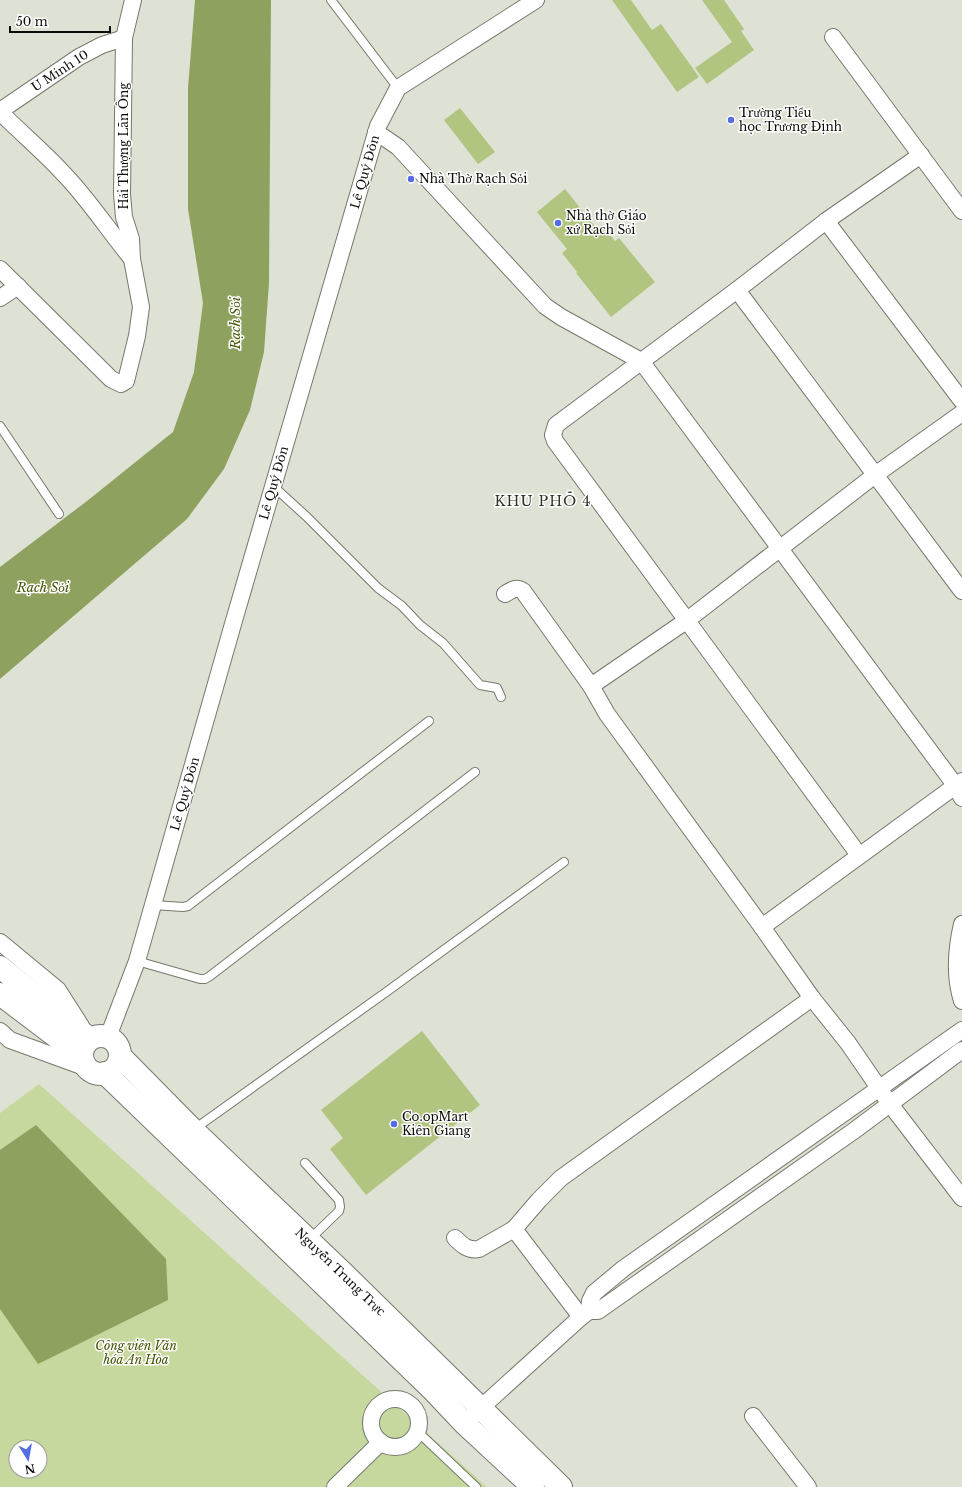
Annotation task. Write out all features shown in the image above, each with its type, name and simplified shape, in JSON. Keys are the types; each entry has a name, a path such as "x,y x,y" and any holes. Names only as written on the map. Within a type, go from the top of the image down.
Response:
{"main road":[{"name":"Nguyễn Trung Trực","path":"0,967 439,1382 480,1407 535,1480"},
{"name":"Nguyễn Trung Trực","path":"0,994 115,1068 120,1056 193,1130 309,1241 439,1382 465,1424 535,1480 561,1487"}],"street":[{"name":"Lê Quý Đôn","path":"94,1055 137,961 378,126 398,88 536,0"},
{"name":"Hải Thượng Lãn Ông","path":"18,286 111,379 118,384 123,384 126,381 141,307 132,260 131,239 124,216 122,194 124,38 128,2"},
{"path":"833,37 962,211"},
{"name":"U Minh 10","path":"0,112 79,57 102,45 124,38"},
{"path":"0,112 64,174 93,208 132,260"},
{"path":"376,132 398,147 546,306 641,361 960,788 858,855 762,927"},
{"path":"858,855 554,441 553,435 556,425 737,290 826,221 921,155"},
{"path":"826,221 962,401"},
{"path":"0,269 18,286 0,298"},
{"path":"737,290 962,591"},
{"path":"591,686 686,622 875,475 962,413"},
{"path":"505,594 514,588 519,588 523,591 591,686 607,714 812,998 848,1043 890,1104 962,1198"},
{"path":"962,924 956,977 962,1001"},
{"path":"0,942 58,990 94,1055"},
{"path":"455,1238 463,1246 470,1250 475,1250 514,1229 539,1200 561,1178 812,998"},
{"path":"465,1424 480,1407 585,1314 594,1293 624,1268 962,1030"},
{"path":"3,1040 94,1055"},
{"path":"585,1314 598,1311 890,1104 962,1050"},
{"path":"514,1229 585,1314"},
{"path":"413,1408 439,1382"},
{"path":"389,1400 400,1400 410,1404 417,1412 420,1422 418,1432 411,1441 402,1446 391,1446 381,1442 374,1434 371,1424 374,1413 380,1405 389,1400"},
{"path":"753,1416 808,1487"},
{"path":"335,1487 381,1442"}],"lane":[{"path":"331,0 398,88"},
{"path":"0,426 59,514"},
{"path":"273,486 307,517 378,588 402,606 420,625 443,643 480,685 497,688 501,697"},
{"path":"153,906 188,906 429,721"},
{"path":"137,961 200,979 205,979 475,772"},
{"path":"193,1130 389,990 564,862"},
{"path":"305,1163 339,1200 340,1207 339,1211 309,1241"},
{"path":"418,1432 476,1487"}],"green space":[{"name":"Công viên Văn hóa An Hòa","path":"39,1084 487,1487 0,1487 0,1113"}],"water":[{"name":"Rạch Sỏi","path":"195,0 271,0 269,283 264,352 250,410 224,469 187,519 0,679 0,567 87,501 173,432 194,372 203,303 188,209 188,88"},
{"path":"36,1125 166,1259 168,1300 38,1364 0,1309 0,1150"}],"building":[{"path":"612,0 631,0 652,30 661,24 699,77 677,92"},
{"path":"702,0 724,0 744,29 741,31 754,50 707,84 695,68 732,42"},
{"path":"460,108 495,152 478,164 444,120"},
{"path":"565,189 597,229 602,225 615,241 619,238 655,282 611,317 576,273 577,272 562,253 567,249 537,212"},
{"name":"Co.opMart Kiên Giang","path":"422,1031 480,1105 366,1195 330,1149 343,1138 321,1110"}],"place":[{"name":"Trường Tiểu học Trương Định","path":"731,120"},
{"name":"Nhà Thờ Rạch Sỏi","path":"411,179"},
{"name":"Nhà thờ Giáo xứ Rạch Sỏi","path":"558,223"},
{"name":"Co.opMart Kiên Giang","path":"394,1124"}],"district":[{"name":"KHU PHỐ 4","path":"543,501"}]}
